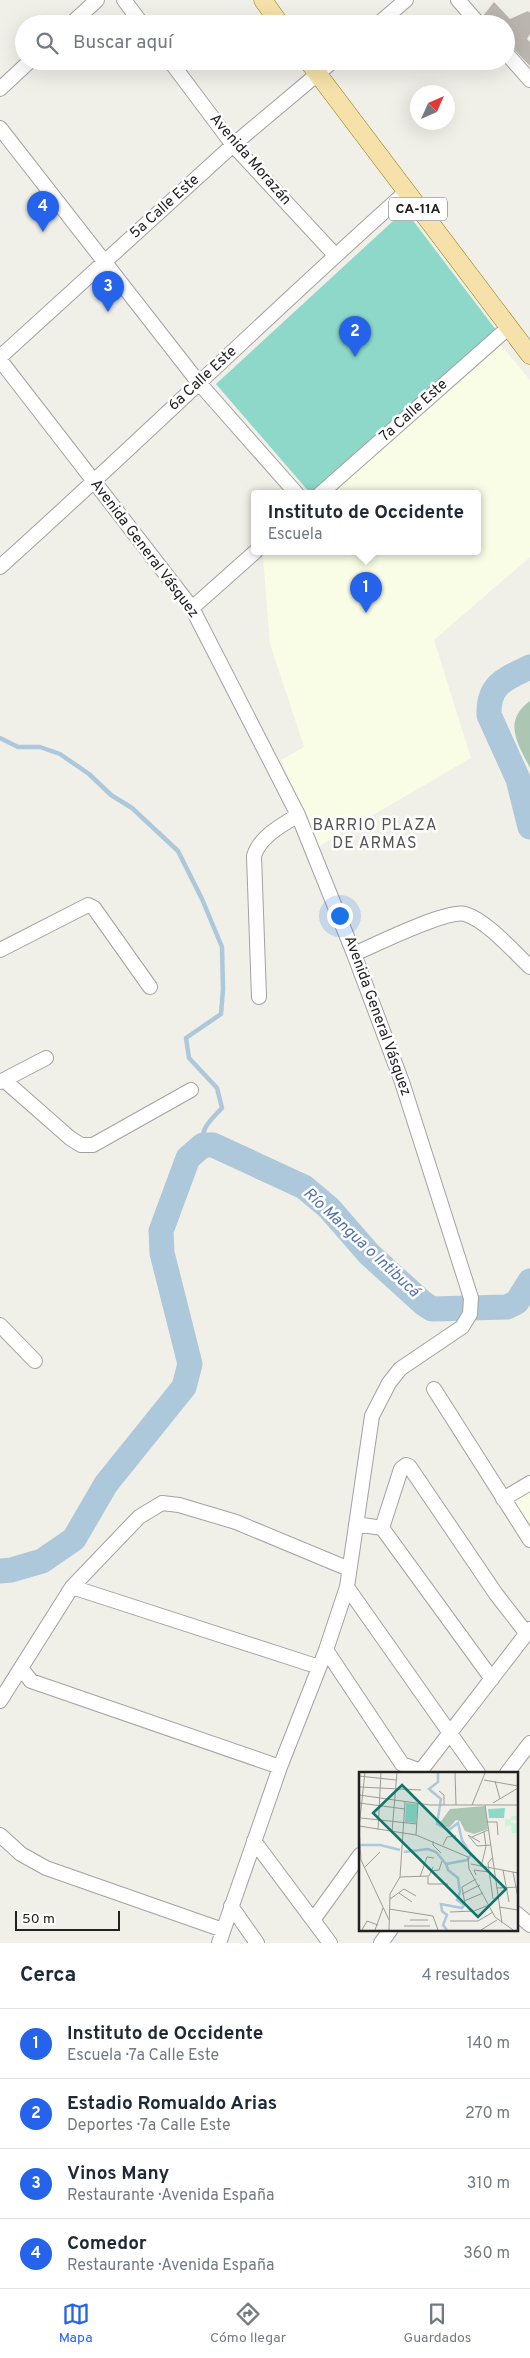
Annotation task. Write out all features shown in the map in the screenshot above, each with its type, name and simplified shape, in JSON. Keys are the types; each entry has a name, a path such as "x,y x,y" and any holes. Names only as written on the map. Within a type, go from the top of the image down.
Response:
{"main road":[{"path":"263,0 274,15"},
{"name":"CA-11A","path":"314,70 530,355"}],"street":[{"path":"81,15 97,0"},
{"path":"124,0 135,15"},
{"path":"388,15 406,0"},
{"path":"458,0 471,15"},
{"path":"515,63 530,80"},
{"path":"0,89 20,70"},
{"name":"Avenida Morazán","path":"177,70 233,145 335,255"},
{"name":"5a Calle Este","path":"0,359 233,145 310,70"},
{"path":"0,128 199,384 293,490"},
{"name":"6a Calle Este","path":"0,567 94,483 335,255 406,192"},
{"name":"7a Calle Este","path":"325,490 508,328"},
{"name":"Avenida General Vásquez","path":"0,359 192,608 298,815 354,954 402,1082 471,1298 470,1314 462,1327 400,1369 389,1384 372,1416 346,1586 326,1650 280,1767 221,1936"},
{"path":"192,608 252,555"},
{"path":"259,998 254,856 256,847 265,838 298,815"},
{"path":"0,950 88,905 94,908 150,986"},
{"path":"354,954 437,919 464,913 483,924 530,967"},
{"path":"46,1058 2,1081 81,1145 93,1146 191,1090"},
{"path":"0,1325 35,1361"},
{"path":"434,1389 530,1540"},
{"path":"326,1650 402,1764 420,1772 528,1632 496,1594 408,1466 403,1466 399,1474 382,1528"},
{"path":"503,1499 530,1482"},
{"path":"0,1701 72,1587 139,1517 162,1503 179,1505 236,1522 349,1568"},
{"path":"356,1524 382,1528 492,1679"},
{"path":"346,1586 451,1732 477,1772"},
{"path":"72,1587 319,1667"},
{"path":"21,1668 31,1682 280,1767"},
{"path":"509,1772 530,1743"},
{"path":"0,1835 21,1854 46,1868 221,1936"},
{"path":"254,1841 330,1943"},
{"path":"313,1920 359,1856"},
{"path":"231,1906 257,1943"},
{"path":"518,1915 530,1925"},
{"path":"380,1943 390,1930"}],"shaded area":[{"path":"405,210 496,330 313,490 307,490 216,384"},
{"path":"500,344 530,380 530,557 434,640 471,758 318,847 281,760 304,747 270,644 264,555 481,555 481,490 333,490"},
{"path":"530,701 530,768 517,742 515,725 516,717 521,709"},
{"path":"530,1490 530,1526 513,1501"}],"building":[{"path":"494,2 506,15 484,15"},
{"path":"528,11 530,13 530,34 527,39 530,42 530,66 515,50 515,17"}],"waterway":[{"name":"Río Mangua o Intibucá","path":"530,667 500,684 491,696 489,705 489,715 518,779 530,827"},
{"path":"0,738 18,747 40,747 60,754 89,774 111,795 132,808 178,851 202,899 222,947 223,989 221,1014 186,1038 189,1058 217,1088 222,1108 210,1120 205,1129 203,1145"},
{"name":"Río Mangua o Intibucá","path":"0,1571 11,1570 42,1561 74,1539 106,1484 184,1387 190,1364 162,1253 161,1231 188,1158 203,1145 213,1145 304,1187 329,1208 369,1254 432,1309 507,1307 517,1302 530,1281"}],"place":[{"name":"Comedor","path":"43,232"},
{"name":"Vinos Many","path":"108,312"},
{"name":"Estadio Romualdo Arias","path":"355,357"},
{"name":"Instituto de Occidente","path":"366,613"}],"district":[{"name":"BARRIO PLAZA DE ARMAS","path":"375,835"}]}
